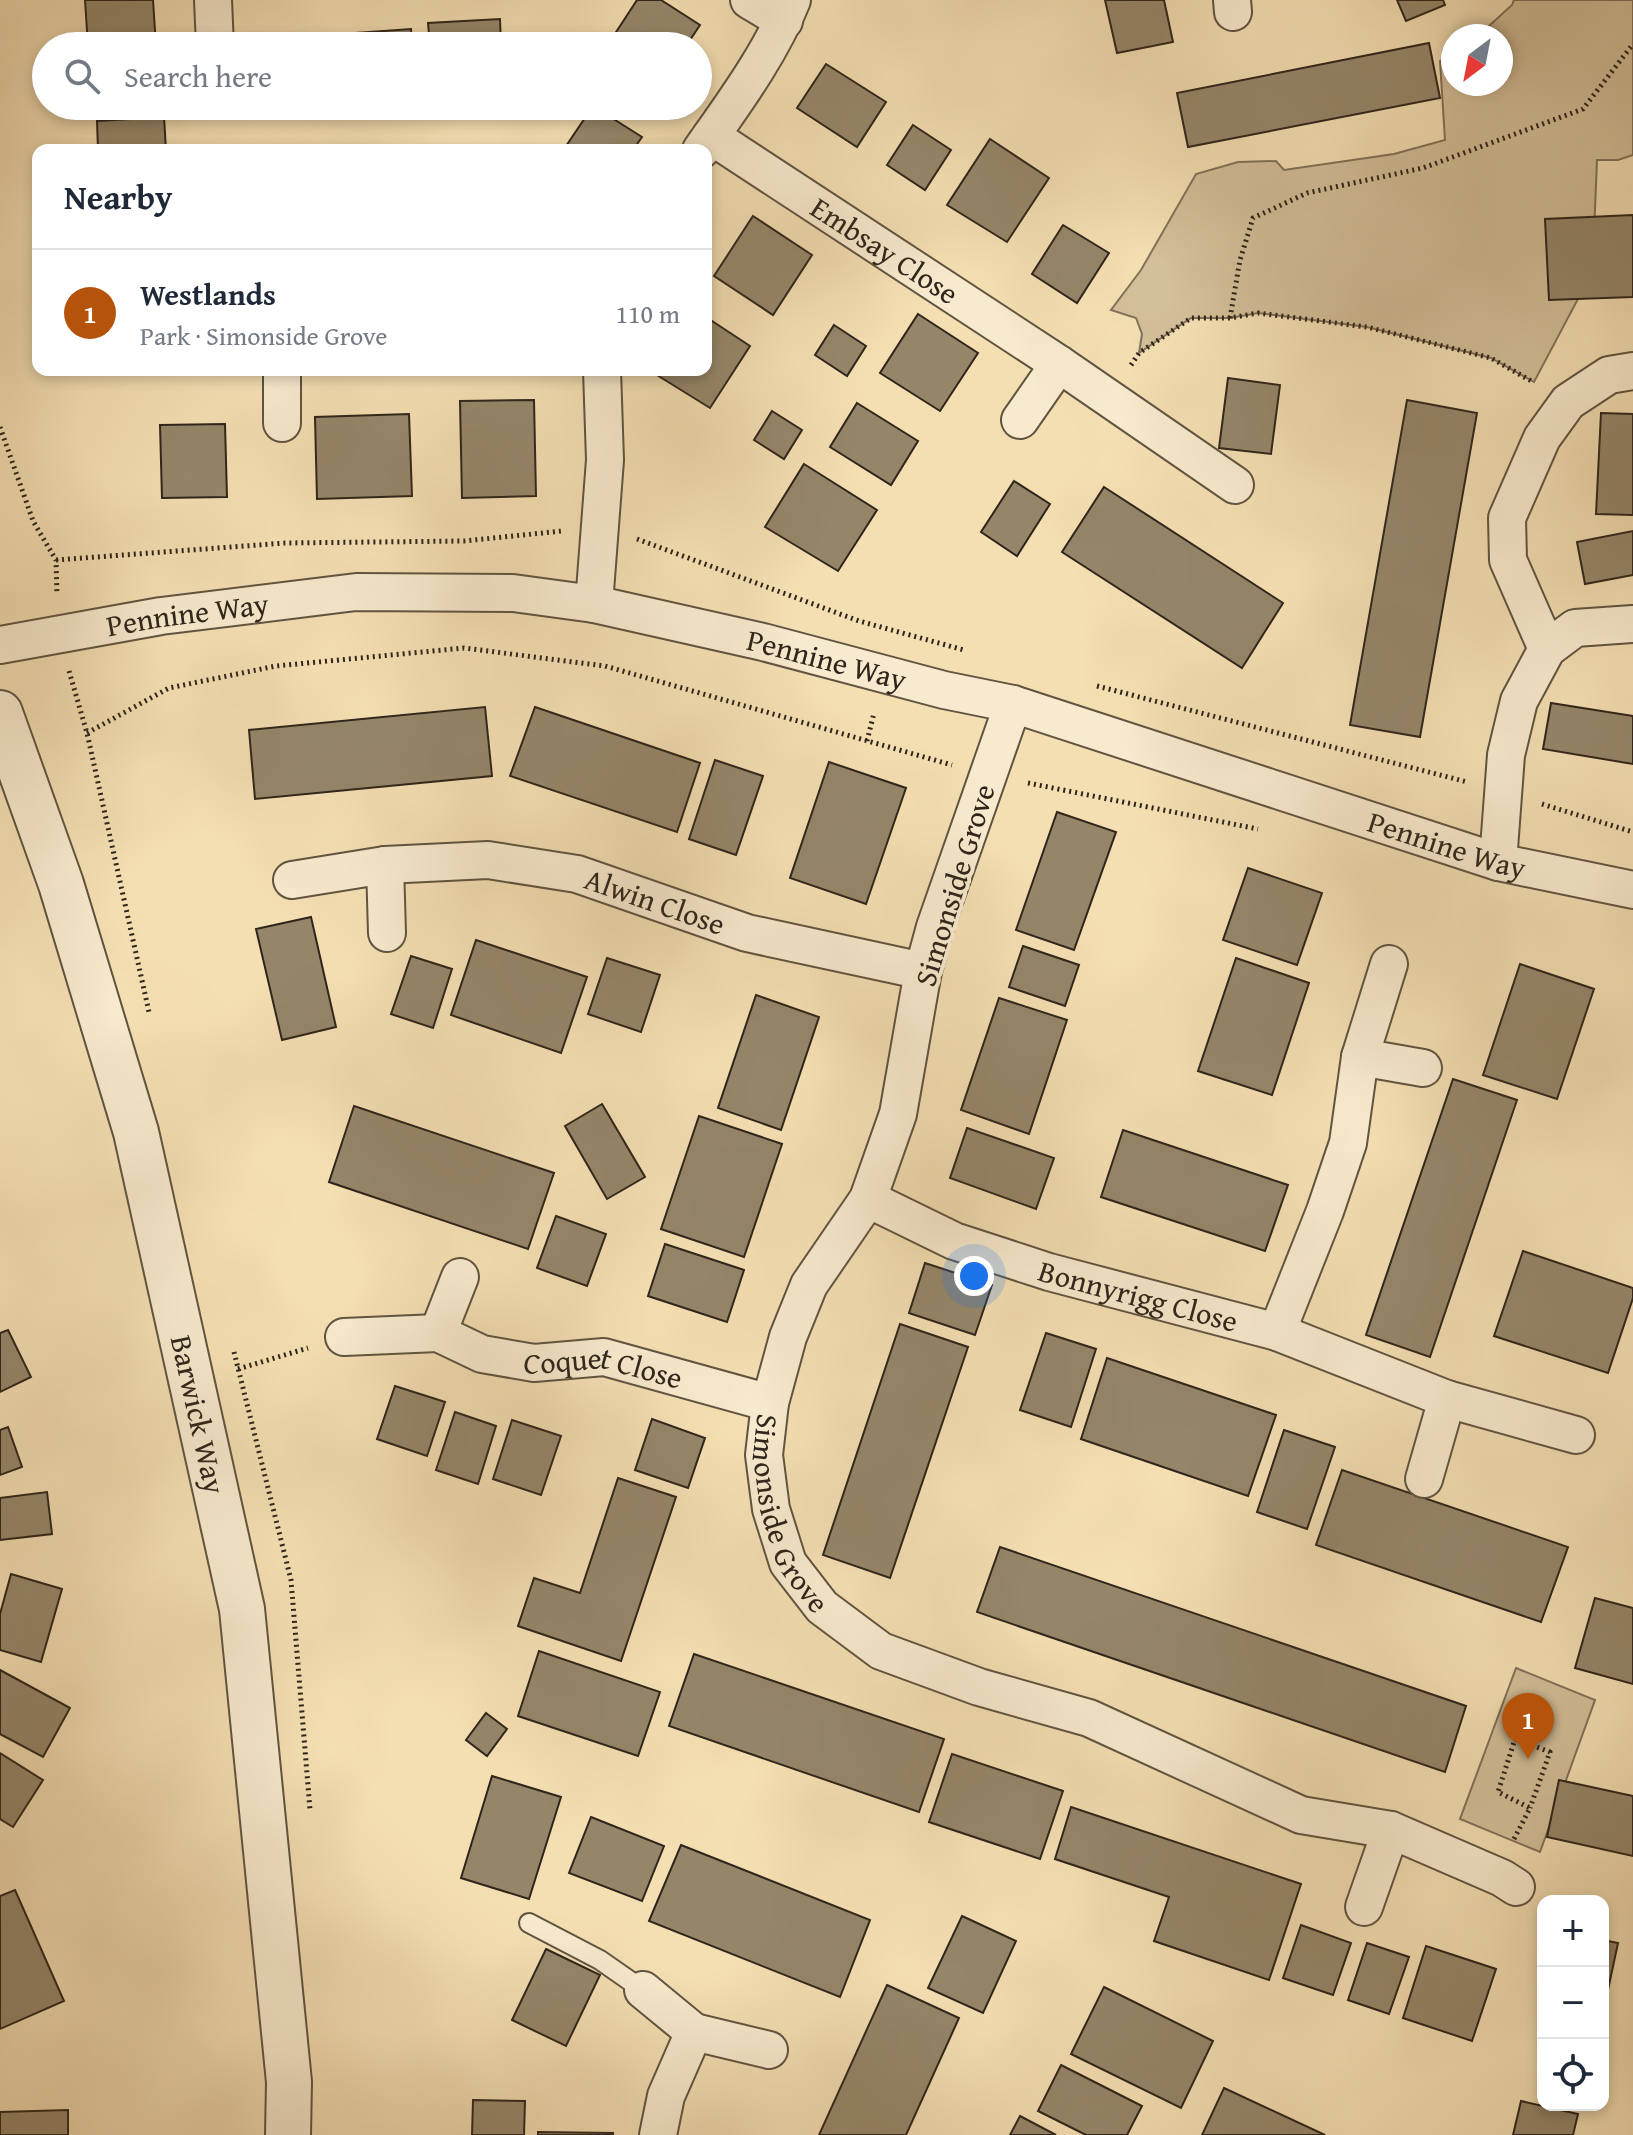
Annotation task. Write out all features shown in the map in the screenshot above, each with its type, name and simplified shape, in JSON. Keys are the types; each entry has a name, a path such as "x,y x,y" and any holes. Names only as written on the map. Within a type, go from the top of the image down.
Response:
{"street":[{"path":"213,0 214,32"},
{"path":"706,143 788,10 749,0"},
{"name":"Embsay Close","path":"712,147 1059,364 1235,485"},
{"path":"1020,420 1059,364"},
{"path":"1547,649 1508,560 1507,518 1542,438 1568,402 1609,375 1633,371"},
{"path":"282,376 282,423"},
{"path":"594,604 605,460 602,376"},
{"name":"Pennine Way","path":"0,645 161,616 356,592 513,593 594,604 763,642 944,690 1013,704 1498,862 1633,890"},
{"path":"1498,862 1506,755 1519,701 1547,649 1575,628 1633,624"},
{"name":"Simonside Grove","path":"1013,704 935,927 923,971 898,1114 868,1199 809,1285 788,1337 770,1403 764,1455 771,1509 788,1563 822,1607 881,1651 979,1687 1089,1718 1301,1815 1391,1830 1509,1882"},
{"name":"Barwick Way","path":"0,713 61,884 136,1132 242,1609 289,2082 288,2135"},
{"name":"Alwin Close","path":"292,880 385,865 488,860 577,874 747,933 923,971"},
{"path":"385,865 387,933"},
{"name":"Bonnyrigg Close","path":"1277,1332 1348,1143 1360,1057 1389,964"},
{"path":"1360,1057 1423,1068"},
{"name":"Bonnyrigg Close","path":"868,1199 954,1241 1049,1272 1277,1332 1447,1399 1576,1435"},
{"path":"438,1333 460,1277"},
{"name":"Coquet Close","path":"344,1337 438,1333 482,1354 534,1363 604,1357 770,1403"},
{"path":"1424,1479 1447,1399"},
{"path":"1364,1907 1391,1830"},
{"path":"643,1990 694,2032 769,2050"},
{"path":"658,2135 666,2096 694,2032"}],"lane":[{"path":"529,1923 600,1960 643,1990"}],"path":[{"path":"1230,318 1240,260 1253,218 1307,193 1423,168 1583,109 1633,44"},
{"path":"1107,398 1139,353 1191,318 1230,318 1258,313 1367,327 1491,358 1568,402"},
{"path":"87,733 169,688 276,666 464,648 605,666 988,775 1265,831"},
{"path":"238,1369 344,1337"},
{"path":"1509,1882 1514,1840 1530,1808 1550,1752 1515,1739 1498,1792 1530,1808"}],"shaded area":[{"path":"1514,0 1633,0 1633,155 1618,160 1597,160 1594,233 1578,299 1534,382 1491,358 1367,327 1258,313 1230,318 1191,318 1139,353 1142,334 1136,318 1111,310 1141,270 1196,174 1238,162 1276,161 1284,170 1394,154 1445,140 1442,96 1513,96 1513,24 1491,24"},
{"path":"1516,1668 1595,1700 1540,1852 1460,1819"}],"building":[{"path":"85,0 153,0 155,32 87,32"},
{"path":"637,0 661,0 700,25 695,32 616,32"},
{"path":"1105,0 1164,0 1173,42 1117,53"},
{"path":"1397,0 1443,0 1445,5 1406,21"},
{"path":"500,19 500,32 429,32 428,23"},
{"path":"411,29 411,32 370,32"},
{"path":"1429,43 1440,98 1188,147 1177,93"},
{"path":"826,64 886,102 857,147 797,108"},
{"path":"164,120 166,144 98,144 97,121"},
{"path":"584,120 615,120 642,137 637,144 567,144"},
{"path":"913,125 951,150 925,190 887,165"},
{"path":"990,139 1049,178 1007,242 947,205"},
{"path":"1633,215 1633,297 1549,300 1545,219"},
{"path":"753,216 812,255 773,315 714,276"},
{"path":"1063,225 1109,253 1077,303 1032,274"},
{"path":"918,314 978,353 940,411 880,373"},
{"path":"712,321 750,346 710,408 658,376 712,376"},
{"path":"834,325 866,346 847,376 815,355"},
{"path":"1228,378 1280,385 1271,454 1219,448"},
{"path":"534,400 536,496 462,498 460,401"},
{"path":"1407,400 1477,413 1420,737 1350,725"},
{"path":"857,403 918,441 891,485 830,447"},
{"path":"772,411 802,430 784,459 754,440"},
{"path":"1601,413 1633,414 1633,515 1596,514"},
{"path":"409,414 412,496 317,499 315,417"},
{"path":"225,424 227,497 162,498 160,425"},
{"path":"804,464 877,510 838,571 765,527"},
{"path":"1014,481 1050,504 1017,556 981,532"},
{"path":"1104,487 1283,603 1242,668 1062,552"},
{"path":"1633,531 1633,575 1585,584 1577,542"},
{"path":"1551,703 1633,716 1633,764 1543,749"},
{"path":"485,707 492,776 255,799 249,730"},
{"path":"535,707 700,763 677,832 510,776"},
{"path":"715,760 763,776 736,855 689,839"},
{"path":"829,762 906,788 866,904 790,878"},
{"path":"1057,812 1116,832 1074,950 1016,930"},
{"path":"1248,868 1322,893 1297,965 1223,940"},
{"path":"311,917 336,1027 282,1040 256,929"},
{"path":"476,940 587,977 561,1053 451,1015"},
{"path":"1023,946 1079,965 1065,1006 1009,987"},
{"path":"411,956 452,969 433,1028 391,1014"},
{"path":"607,958 660,975 641,1032 588,1014"},
{"path":"1236,958 1309,983 1272,1095 1198,1071"},
{"path":"1520,964 1594,989 1557,1099 1483,1075"},
{"path":"756,995 819,1017 781,1130 718,1108"},
{"path":"999,998 1067,1020 1029,1134 961,1110"},
{"path":"1453,1079 1517,1100 1430,1357 1366,1335"},
{"path":"602,1104 645,1177 607,1199 565,1126"},
{"path":"354,1106 554,1173 528,1249 329,1182"},
{"path":"699,1116 782,1144 744,1257 661,1229"},
{"path":"967,1128 1054,1158 1036,1209 950,1178"},
{"path":"1123,1130 1288,1185 1265,1251 1101,1197"},
{"path":"556,1216 606,1234 587,1286 537,1268"},
{"path":"665,1244 744,1270 727,1322 648,1296"},
{"path":"1523,1251 1633,1288 1633,1298 1608,1373 1494,1336"},
{"path":"925,1263 992,1285 975,1335 909,1313"},
{"path":"900,1324 968,1347 890,1578 823,1555"},
{"path":"8,1330 31,1377 0,1392 0,1333"},
{"path":"1046,1333 1096,1349 1071,1427 1020,1410"},
{"path":"1107,1358 1276,1415 1248,1496 1081,1439"},
{"path":"395,1386 445,1402 427,1456 377,1439"},
{"path":"455,1412 496,1426 478,1484 436,1470"},
{"path":"652,1419 705,1438 688,1488 635,1470"},
{"path":"512,1420 561,1436 541,1495 493,1479"},
{"path":"8,1427 22,1467 0,1475 0,1430"},
{"path":"1284,1430 1335,1447 1307,1529 1257,1512"},
{"path":"1342,1470 1568,1547 1541,1622 1316,1545"},
{"path":"618,1478 676,1497 621,1661 518,1626 534,1578 580,1593"},
{"path":"47,1492 52,1534 0,1540 0,1498"},
{"path":"1000,1547 1466,1706 1445,1772 977,1612"},
{"path":"11,1574 62,1589 41,1662 0,1650 0,1614"},
{"path":"1595,1598 1633,1608 1633,1684 1575,1668"},
{"path":"539,1651 660,1692 638,1756 518,1716"},
{"path":"694,1654 944,1739 919,1812 669,1726"},
{"path":"0,1670 70,1708 43,1757 0,1734"},
{"path":"486,1713 507,1729 487,1756 466,1740"},
{"path":"0,1753 43,1780 13,1827 0,1819"},
{"path":"952,1754 1063,1791 1040,1859 929,1822"},
{"path":"492,1776 561,1797 529,1899 461,1878"},
{"path":"1559,1780 1633,1796 1633,1856 1547,1837"},
{"path":"1071,1807 1301,1884 1269,1980 1154,1941 1169,1897 1055,1859"},
{"path":"591,1817 664,1846 642,1901 569,1873"},
{"path":"681,1845 870,1920 840,1997 649,1921"},
{"path":"15,1890 64,2001 0,2029 0,1896"},
{"path":"962,1916 1016,1941 983,2013 928,1988"},
{"path":"1301,1925 1351,1943 1333,1995 1283,1978"},
{"path":"1609,1941 1618,1943 1609,1985"},
{"path":"1367,1943 1409,1957 1389,2014 1348,2000"},
{"path":"1426,1946 1496,1969 1472,2041 1403,2018"},
{"path":"546,1949 600,1975 566,2046 512,2020"},
{"path":"887,1985 959,2018 906,2135 819,2135"},
{"path":"1104,1987 1213,2041 1181,2108 1071,2054"},
{"path":"1061,2065 1142,2106 1127,2135 1086,2135 1038,2111"},
{"path":"1224,2088 1325,2135 1202,2135"},
{"path":"473,2100 525,2101 524,2135 472,2135"},
{"path":"1521,2101 1537,2105 1537,2111 1578,2114 1573,2135 1513,2135"},
{"path":"68,2110 68,2135 0,2135 0,2112"},
{"path":"1020,2116 1056,2135 1010,2135"},
{"path":"538,2132 613,2133 613,2135 538,2135"}],"place":[{"name":"Westlands","path":"1528,1759"}]}
